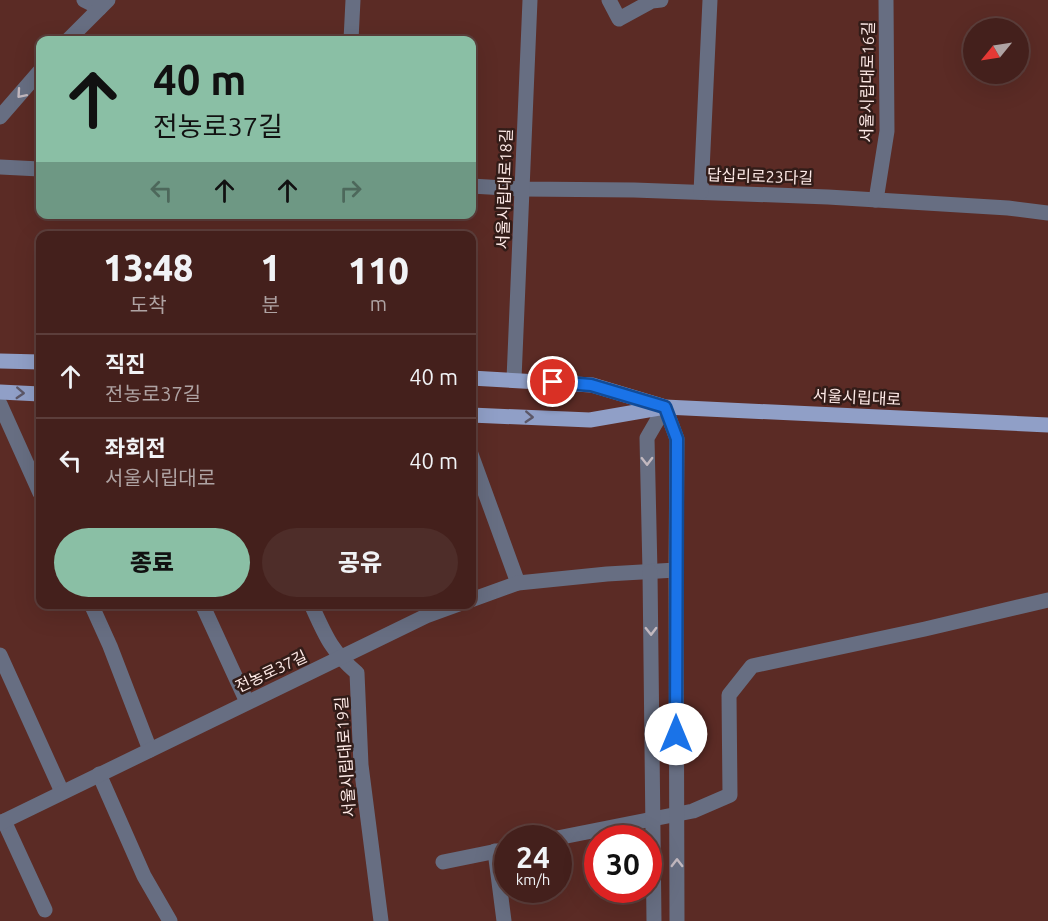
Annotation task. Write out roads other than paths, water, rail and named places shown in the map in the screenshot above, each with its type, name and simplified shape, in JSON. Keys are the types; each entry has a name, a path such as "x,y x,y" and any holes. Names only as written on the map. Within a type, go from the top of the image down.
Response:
{"main road":[{"path":"0,361 36,362"},
{"name":"서울시립대로","path":"476,378 591,385 665,407"},
{"path":"0,392 36,394"},
{"name":"서울시립대로","path":"476,415 590,420 665,407 1048,425"}],"street":[{"path":"84,0 104,4"},
{"path":"351,36 353,0"},
{"name":"서울시립대로18길","path":"514,379 530,0"},
{"path":"609,0 619,19 652,1 661,0"},
{"path":"701,192 710,0"},
{"name":"서울시립대로16길","path":"876,200 887,131 886,0"},
{"path":"72,36 104,4"},
{"path":"0,114 36,75"},
{"path":"0,167 36,169"},
{"name":"답십리로23다길","path":"476,186 701,192 876,200 1008,208 1048,213"},
{"path":"0,404 36,484"},
{"path":"665,407 677,439 677,921"},
{"path":"654,921 647,438 665,407"},
{"path":"476,467 519,583"},
{"path":"476,598 519,583 676,570"},
{"path":"572,835 693,811 730,795 729,695 752,666 1048,600"},
{"path":"93,609 150,750"},
{"path":"204,609 247,702"},
{"name":"서울시립대로19길","path":"313,609 328,641 340,658 357,673 361,765 381,921"},
{"name":"전농로37길","path":"2,822 340,658 423,610"},
{"path":"0,655 62,792"},
{"path":"99,774 144,876 170,921"},
{"path":"2,822 45,910"},
{"path":"443,862 494,851"},
{"path":"503,903 504,921"}]}
